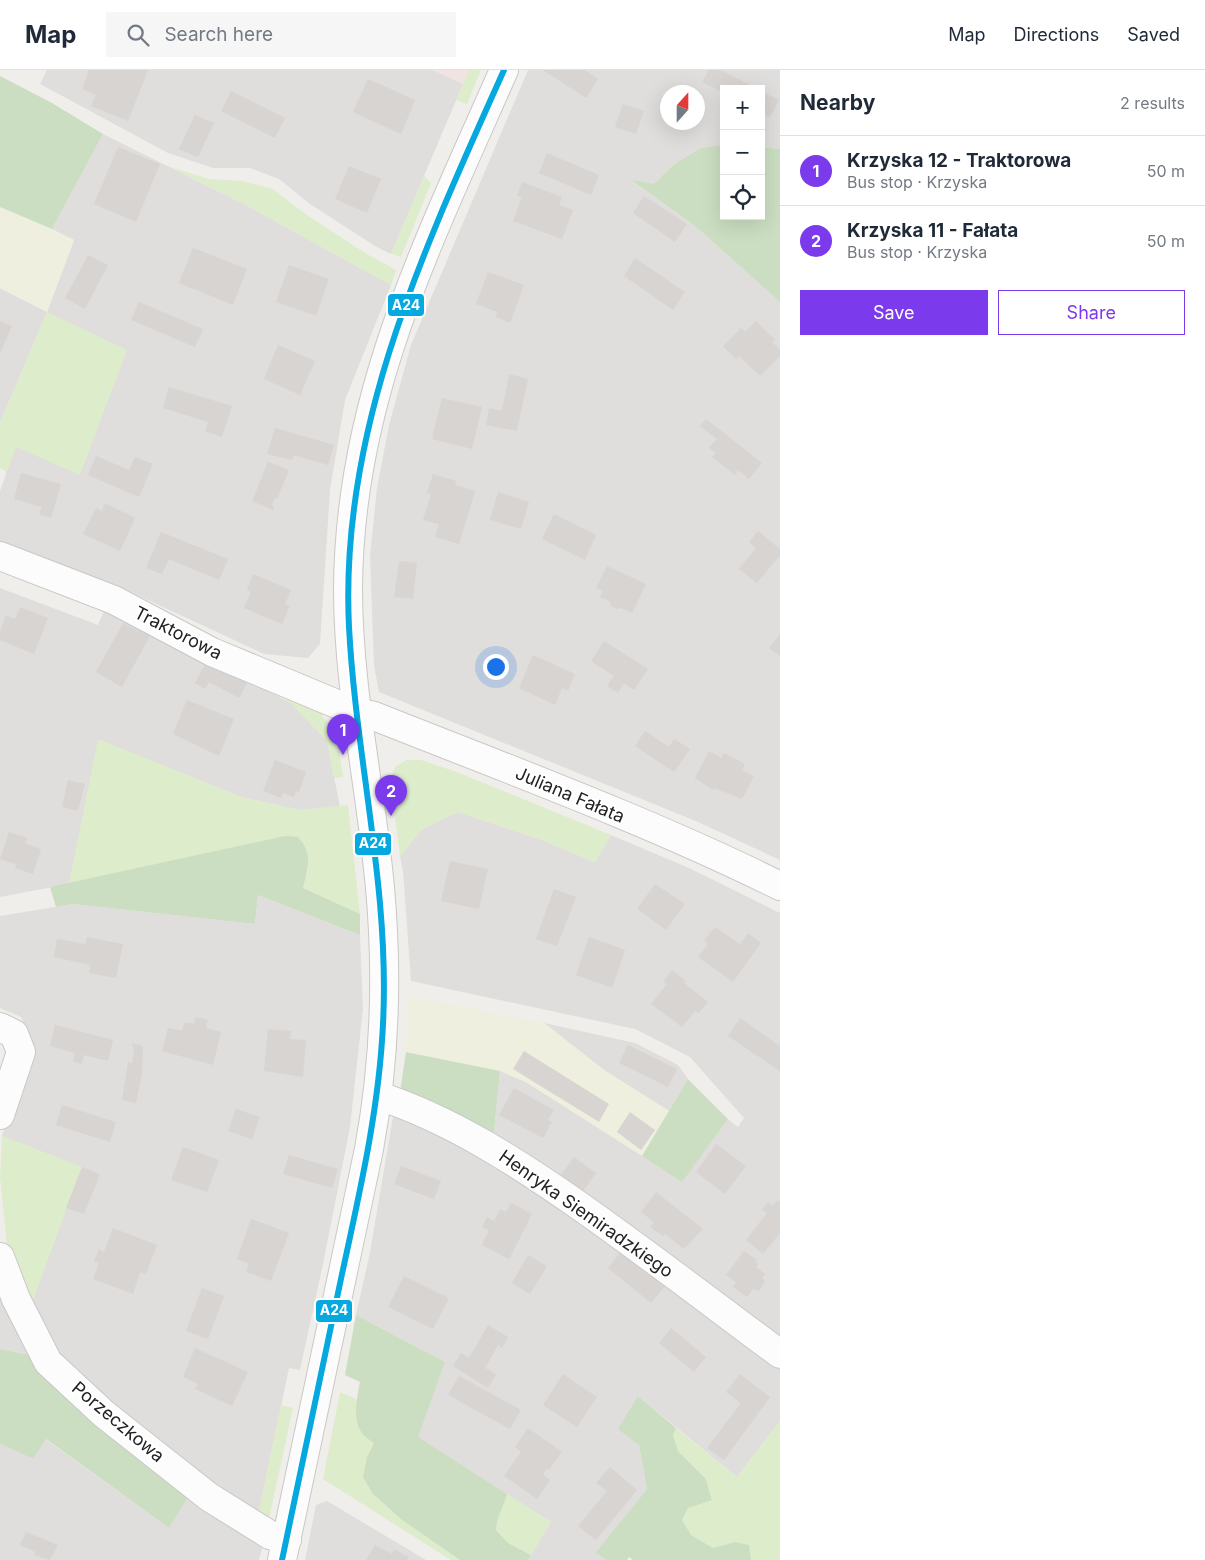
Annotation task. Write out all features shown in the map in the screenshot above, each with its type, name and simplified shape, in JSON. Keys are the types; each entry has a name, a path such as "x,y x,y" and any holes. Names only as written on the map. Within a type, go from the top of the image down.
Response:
{"street":[{"path":"284,1550 379,1096 386,985 382,908 372,818 356,712 350,635 350,530 366,426 386,353 401,309 504,70"},
{"name":"Traktorowa","path":"0,556 114,600 212,652 356,712"},
{"name":"Juliana Fałata","path":"356,712 374,716 510,770 732,862 780,886"},
{"path":"0,1027 14,1034 21,1052 0,1115"},
{"name":"Henryka Siemiradzkiego","path":"379,1096 413,1108 507,1157 649,1255 780,1354"},
{"name":"Porzeczkowa","path":"0,1257 16,1299 48,1362 104,1414 209,1497 270,1534 284,1550"}],"shaded area":[{"path":"47,70 433,70 463,84 391,254 375,246 310,204 279,179 250,168 213,168 168,153 40,84"},
{"path":"433,70 469,70 463,84"},
{"path":"528,70 780,70 780,149 765,147 765,85 720,85 720,146 700,148 673,165 654,185 632,181 695,226 780,302 780,860 698,822 379,692 374,665 370,556 377,488 389,425 411,345"},
{"path":"103,134 242,203 391,285 345,400 330,490 320,644 308,658 264,654 120,587 0,543 0,491 15,447 47,312 74,240 52,229"},
{"path":"0,288 47,312 0,423"},
{"path":"0,588 98,625 104,611 141,625 291,703 327,741 340,807 300,810 241,797 99,740 69,884 0,897"},
{"path":"458,812 537,838 595,862 611,835 689,868 780,913 780,1341 493,1142 500,1071 526,1082 682,1181 728,1119 738,1127 744,1118 690,1057 635,1029 411,981 403,871 400,856 422,829"},
{"path":"258,895 360,935 363,1009 350,1127 323,1264 300,1370 289,1368 258,1516 146,1436 51,1348 30,1308 81,1167 2,1136 33,1043 21,1017 0,1008 0,916 73,904 255,924"},
{"path":"544,1023 635,1043 678,1065 688,1079 669,1111 604,1070"},
{"path":"394,1111 497,1161 780,1361 780,1421 737,1477 638,1396 639,1445 647,1489 595,1553 607,1560 528,1560 551,1522 417,1437 445,1362 356,1315 370,1252"},
{"path":"0,1287 30,1355 0,1349"},
{"path":"45,1439 169,1528 189,1496 264,1541 259,1560 0,1560 0,1444 33,1459"},
{"path":"327,1501 426,1560 305,1560 316,1505"}],"green space":[{"path":"469,70 481,70 467,104 456,100"},
{"path":"0,76 52,103 103,134 52,229 0,207"},
{"path":"720,146 720,220 765,220 765,147 780,149 780,302 695,226 631,180 654,184 673,165 700,148"},
{"path":"170,167 209,179 242,181 273,189 304,213 365,253 396,270 391,285 242,203"},
{"path":"424,176 431,183 401,257 391,254"},
{"path":"0,207 74,240 47,312 0,288"},
{"path":"47,312 127,350 80,475 16,447 7,472 0,468 0,423"},
{"path":"288,691 324,708 322,716 336,731 343,777 334,778 327,741 291,703 285,700"},
{"path":"98,739 241,797 300,810 348,805 360,914 303,888 308,870 69,884"},
{"path":"407,760 421,760 457,772 611,835 595,862 537,838 458,812 422,829 400,856 390,778 396,766"},
{"path":"285,836 298,837 306,849 308,868 303,888 360,914 360,935 258,895 255,924 73,904 56,907 50,887"},
{"path":"409,996 544,1023 604,1070 669,1111 642,1156 526,1082 500,1071 406,1052"},
{"path":"406,1052 500,1071 493,1142 400,1092"},
{"path":"688,1079 728,1119 682,1182 642,1156"},
{"path":"2,1136 82,1167 30,1308 7,1246 0,1177"},
{"path":"356,1315 445,1362 418,1437 507,1494 496,1530 508,1543 531,1555 528,1560 460,1560 402,1520 373,1494 363,1477 367,1457 374,1443 362,1433 357,1421 356,1408 360,1382 345,1375"},
{"path":"0,1349 30,1355 57,1390 189,1496 169,1528 46,1439 33,1459 0,1444"},
{"path":"340,1392 356,1399 358,1420 374,1443 367,1457 373,1494 402,1520 460,1560 451,1560 323,1479"},
{"path":"638,1396 676,1428 673,1435 678,1451 706,1479 712,1500 688,1508 682,1520 691,1535 713,1548 735,1542 749,1545 751,1560 633,1560 629,1557 627,1560 607,1560 595,1553 647,1489 639,1445 618,1429"},
{"path":"281,1405 293,1408 269,1519 258,1516"},
{"path":"780,1421 780,1560 751,1560 748,1545 735,1542 713,1548 691,1535 682,1520 687,1508 712,1499 706,1479 678,1451 673,1435 676,1428 737,1477"},
{"path":"507,1494 551,1522 531,1555 508,1543 496,1530"}],"building":[{"path":"89,70 148,70 128,121 91,106 96,95 82,89"},
{"path":"543,70 585,70 598,79 586,98"},
{"path":"709,70 721,70 749,85 720,85 720,91 702,82"},
{"path":"368,79 415,100 401,134 353,112"},
{"path":"231,91 285,118 275,138 221,111"},
{"path":"765,93 779,100 770,117 765,115"},
{"path":"623,104 644,111 636,134 615,127"},
{"path":"195,115 214,123 198,157 179,149"},
{"path":"118,147 160,164 136,222 94,204"},
{"path":"547,153 599,175 591,195 539,173"},
{"path":"349,166 381,179 367,213 335,199"},
{"path":"522,182 562,197 559,205 573,210 562,239 513,221 522,197 517,196"},
{"path":"644,196 687,224 675,242 633,213"},
{"path":"193,248 247,269 233,305 179,283"},
{"path":"88,255 108,265 85,309 65,298"},
{"path":"635,258 685,292 673,310 624,276"},
{"path":"289,265 329,279 316,316 276,302"},
{"path":"488,272 524,285 510,323 496,317 497,312 476,304"},
{"path":"139,302 203,329 195,347 131,320"},
{"path":"0,321 12,326 0,353"},
{"path":"756,321 775,340 772,342 780,350 780,356 760,376 739,356 736,359 723,346 741,328 745,332"},
{"path":"278,345 315,361 300,395 264,379"},
{"path":"509,374 528,379 517,431 486,425 489,408 502,411"},
{"path":"169,387 232,406 222,437 205,431 208,422 163,408"},
{"path":"442,398 482,407 472,449 432,439"},
{"path":"706,419 762,463 749,479 738,470 735,475 712,457 716,453 709,448 717,439 700,426"},
{"path":"275,428 334,445 328,465 294,455 292,460 267,454"},
{"path":"96,456 129,470 135,457 153,464 139,497 88,475"},
{"path":"268,462 289,470 277,499 275,498 272,505 274,507 273,510 252,501"},
{"path":"21,473 61,484 51,518 39,514 42,507 14,499"},
{"path":"433,474 456,481 455,485 475,491 459,544 435,537 439,524 423,520 431,494 427,493"},
{"path":"498,492 529,502 521,529 490,520"},
{"path":"105,503 135,518 120,551 83,534 96,508 102,511"},
{"path":"554,514 596,535 585,560 542,539"},
{"path":"758,531 780,549 780,555 757,583 739,569 756,548 749,542"},
{"path":"161,532 228,559 219,580 169,559 162,574 146,568"},
{"path":"399,561 417,563 413,599 394,597"},
{"path":"607,566 646,584 632,613 621,608 616,609 611,606 609,601 600,597 603,591 596,588"},
{"path":"253,574 291,590 285,604 290,606 282,624 244,608 251,592 247,590"},
{"path":"20,607 48,618 34,654 0,640 0,632 6,615 15,619"},
{"path":"123,623 138,631 140,628 151,634 122,687 96,672"},
{"path":"780,634 780,656 769,648"},
{"path":"604,641 648,669 634,690 624,683 618,693 607,686 614,676 591,661"},
{"path":"533,655 575,674 568,691 562,688 555,705 519,688"},
{"path":"208,659 248,681 239,698 209,682 205,689 195,683"},
{"path":"187,700 234,719 219,756 173,734"},
{"path":"645,731 669,747 674,739 690,749 674,772 635,746"},
{"path":"709,751 721,758 724,753 745,764 742,770 754,776 742,799 714,788 713,790 695,778"},
{"path":"275,760 306,772 299,792 296,791 294,797 283,793 281,798 263,791"},
{"path":"68,780 85,784 78,811 62,807"},
{"path":"9,832 27,838 25,843 41,849 33,874 15,868 16,864 0,859"},
{"path":"450,861 488,869 479,909 441,901"},
{"path":"655,884 685,904 666,930 637,909"},
{"path":"554,889 576,897 557,946 536,939"},
{"path":"715,927 740,944 748,933 761,943 733,982 698,957 708,944 704,941"},
{"path":"87,937 123,944 116,978 89,973 90,965 54,957 57,939 85,944"},
{"path":"589,937 625,950 612,988 576,975"},
{"path":"672,970 686,981 684,983 708,1002 699,1013 695,1011 682,1027 651,1004 667,984 663,982"},
{"path":"196,1017 208,1020 206,1028 221,1032 213,1065 162,1051 168,1028 182,1031 185,1022 194,1024"},
{"path":"740,1018 780,1046 780,1071 728,1036"},
{"path":"55,1025 113,1040 108,1061 84,1055 82,1064 73,1061 75,1053 50,1046"},
{"path":"268,1029 291,1031 290,1039 306,1040 303,1077 264,1071"},
{"path":"132,1043 143,1046 142,1073 136,1103 122,1100 128,1062 132,1063 134,1053"},
{"path":"628,1045 677,1069 668,1087 619,1063"},
{"path":"524,1051 609,1104 599,1122 513,1069"},
{"path":"514,1088 554,1110 548,1120 552,1122 543,1138 499,1115"},
{"path":"62,1105 116,1122 110,1142 56,1125"},
{"path":"236,1109 260,1117 252,1139 228,1131"},
{"path":"630,1112 655,1130 641,1150 617,1132"},
{"path":"716,1144 746,1166 725,1194 696,1172"},
{"path":"183,1147 219,1160 207,1192 171,1180"},
{"path":"289,1155 338,1169 332,1188 283,1174"},
{"path":"574,1157 596,1173 581,1194 559,1178"},
{"path":"401,1166 441,1181 434,1199 394,1184"},
{"path":"82,1167 100,1174 84,1214 66,1208"},
{"path":"656,1192 703,1229 684,1249 665,1234 663,1236 650,1227 654,1222 641,1212"},
{"path":"777,1200 780,1202 780,1233 763,1254 746,1240 767,1213 762,1210 768,1202 773,1206"},
{"path":"511,1203 532,1214 509,1259 482,1245 489,1230 482,1227 487,1217 494,1221 500,1209 506,1212"},
{"path":"251,1219 289,1233 271,1281 246,1272 249,1264 237,1259"},
{"path":"113,1228 157,1245 146,1274 140,1272 133,1294 93,1279 99,1263 94,1261 99,1249 104,1252"},
{"path":"623,1249 667,1284 651,1303 608,1268"},
{"path":"744,1251 757,1260 758,1264 756,1267 765,1274 762,1277 765,1282 759,1291 753,1289 747,1297 733,1287 736,1282 726,1275"},
{"path":"528,1255 547,1266 530,1294 512,1283"},
{"path":"404,1276 449,1298 433,1329 388,1307"},
{"path":"202,1288 224,1296 208,1339 186,1331"},
{"path":"488,1325 508,1337 502,1348 498,1345 485,1368 496,1374 488,1388 453,1366 461,1353 469,1358"},
{"path":"671,1328 706,1357 694,1372 659,1343"},
{"path":"195,1348 248,1372 232,1406 195,1389 198,1384 183,1377"},
{"path":"563,1374 597,1397 577,1427 543,1405"},
{"path":"740,1374 770,1397 724,1460 707,1448 741,1403 726,1392"},
{"path":"459,1376 521,1410 510,1429 448,1395"},
{"path":"528,1428 562,1452 549,1470 546,1469 543,1475 550,1480 537,1499 504,1476 521,1452 515,1447"},
{"path":"610,1467 637,1490 596,1540 578,1526 607,1491 596,1483"},
{"path":"26,1532 58,1545 50,1560 34,1555 36,1552 20,1545"},
{"path":"375,1545 392,1554 394,1549 409,1557 407,1560 366,1560"}],"transit line":[{"name":"A24","path":"282,1560 362,1181 373,1119 381,1056 384,974 382,924 358,726 349,627 350,553 358,481 373,410 393,340 445,204 504,70"}],"place":[{"name":"Krzyska 12 - Traktorowa","path":"343,755"},
{"name":"Krzyska 11 - Fałata","path":"391,816"}]}
